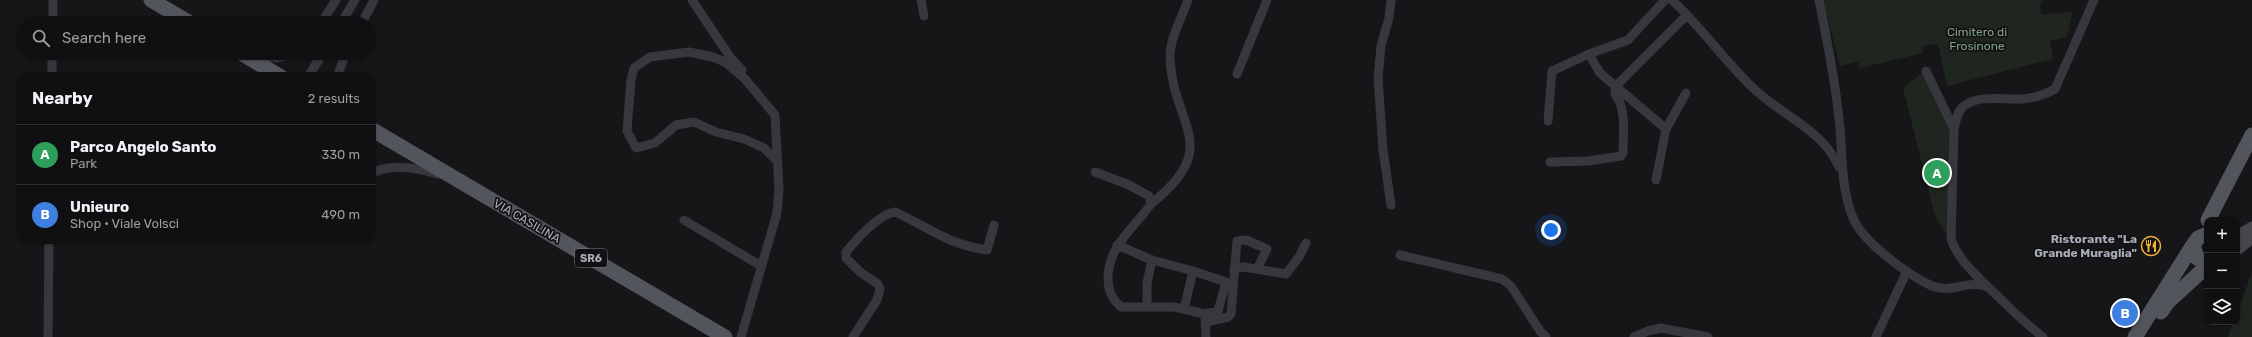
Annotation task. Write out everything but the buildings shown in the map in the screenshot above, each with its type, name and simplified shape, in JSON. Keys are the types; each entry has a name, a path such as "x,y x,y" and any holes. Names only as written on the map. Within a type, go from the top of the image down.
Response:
{"main road":[{"path":"151,0 178,16"},
{"path":"253,60 273,72"},
{"name":"VIA CASILINA","path":"376,132 725,337"},
{"path":"2209,217 2252,135"},
{"path":"2216,217 2222,194"},
{"path":"2135,337 2199,239 2204,228"},
{"path":"2240,235 2252,228"},
{"path":"2240,247 2252,237"},
{"path":"2199,239 2197,258 2204,261"},
{"path":"2146,337 2168,302 2204,269"}],"street":[{"path":"53,0 53,16"},
{"path":"326,16 336,0"},
{"path":"345,16 355,0"},
{"path":"366,16 374,0"},
{"path":"692,0 730,57 747,76 750,84"},
{"path":"921,0 924,16"},
{"path":"1188,0 1170,56 1171,71 1190,140 1190,153 1186,165 1177,178 1151,204 1117,246 1108,268 1108,287 1113,299 1121,307 1174,307 1184,309 1205,318 1228,317 1231,314 1237,241 1246,240 1267,249 1257,269"},
{"path":"1237,74 1267,0"},
{"path":"1391,0 1389,18 1381,46 1378,78 1383,150 1391,205"},
{"path":"1548,121 1552,71 1588,54 1628,40 1665,0"},
{"path":"1672,0 1753,88 1821,139 1833,152 1844,177"},
{"path":"1819,0 1836,90 1844,177 1853,218 1861,231 1895,262 1907,271 1938,288 1954,289 1976,284 1989,287"},
{"path":"2043,337 2013,313 1989,287 1970,270 1955,250 1951,239 1954,129 1959,112 1963,106 1971,102 1995,98 2032,98 2054,89 2094,0"},
{"path":"1550,162 1589,161 1621,156 1623,153 1623,119 1621,102 1615,94 1616,86 1687,15"},
{"path":"741,337 777,213 780,190 775,115 750,84 725,62 713,57 688,52 650,57 634,68 628,106 627,131 636,148 655,143 676,125 694,122 716,132 744,138 764,148 778,162"},
{"path":"1588,54 1600,73 1666,129"},
{"path":"52,60 52,72"},
{"path":"311,72 319,60"},
{"path":"339,72 343,60"},
{"path":"1926,71 1954,129"},
{"path":"1656,180 1666,129 1686,93"},
{"path":"376,172 382,169 407,168 428,171 457,180"},
{"path":"1095,172 1127,184 1149,196 1151,204"},
{"path":"853,337 877,300 880,289 878,284 846,258 846,252 872,225 889,213 895,212 946,240 967,247 987,250 994,225"},
{"path":"684,220 761,266"},
{"path":"1234,269 1244,267 1286,274 1300,257 1306,243"},
{"path":"48,337 49,244"},
{"path":"1117,246 1152,260 1226,282 1221,307 1218,311 1205,318"},
{"path":"1400,255 1502,279 1511,286 1540,331 1546,337"},
{"path":"1147,307 1147,283 1152,260"},
{"path":"1184,309 1193,271"},
{"path":"1876,337 1907,271"},
{"path":"1205,318 1206,337"},
{"path":"1634,337 1654,333 1661,328 1708,337"}],"green space":[{"name":"Cimitero di Frosinone","path":"1823,0 2042,0 2039,6 2042,15 2073,11 2067,37 2050,41 2053,59 1947,86 1938,44 1922,46 1923,53 1860,68 1858,62 1840,66"},
{"path":"1924,71 1952,130 1948,237 1935,216 1903,88"},
{"path":"2252,272 2252,337 2228,337 2232,325 2240,325 2240,305"}],"place":[{"name":"Parco Angelo Santo","path":"1937,173"},
{"name":"Ristorante \"La Grande Muraglia\"","path":"2151,246"},
{"name":"Unieuro","path":"2125,313"}]}
